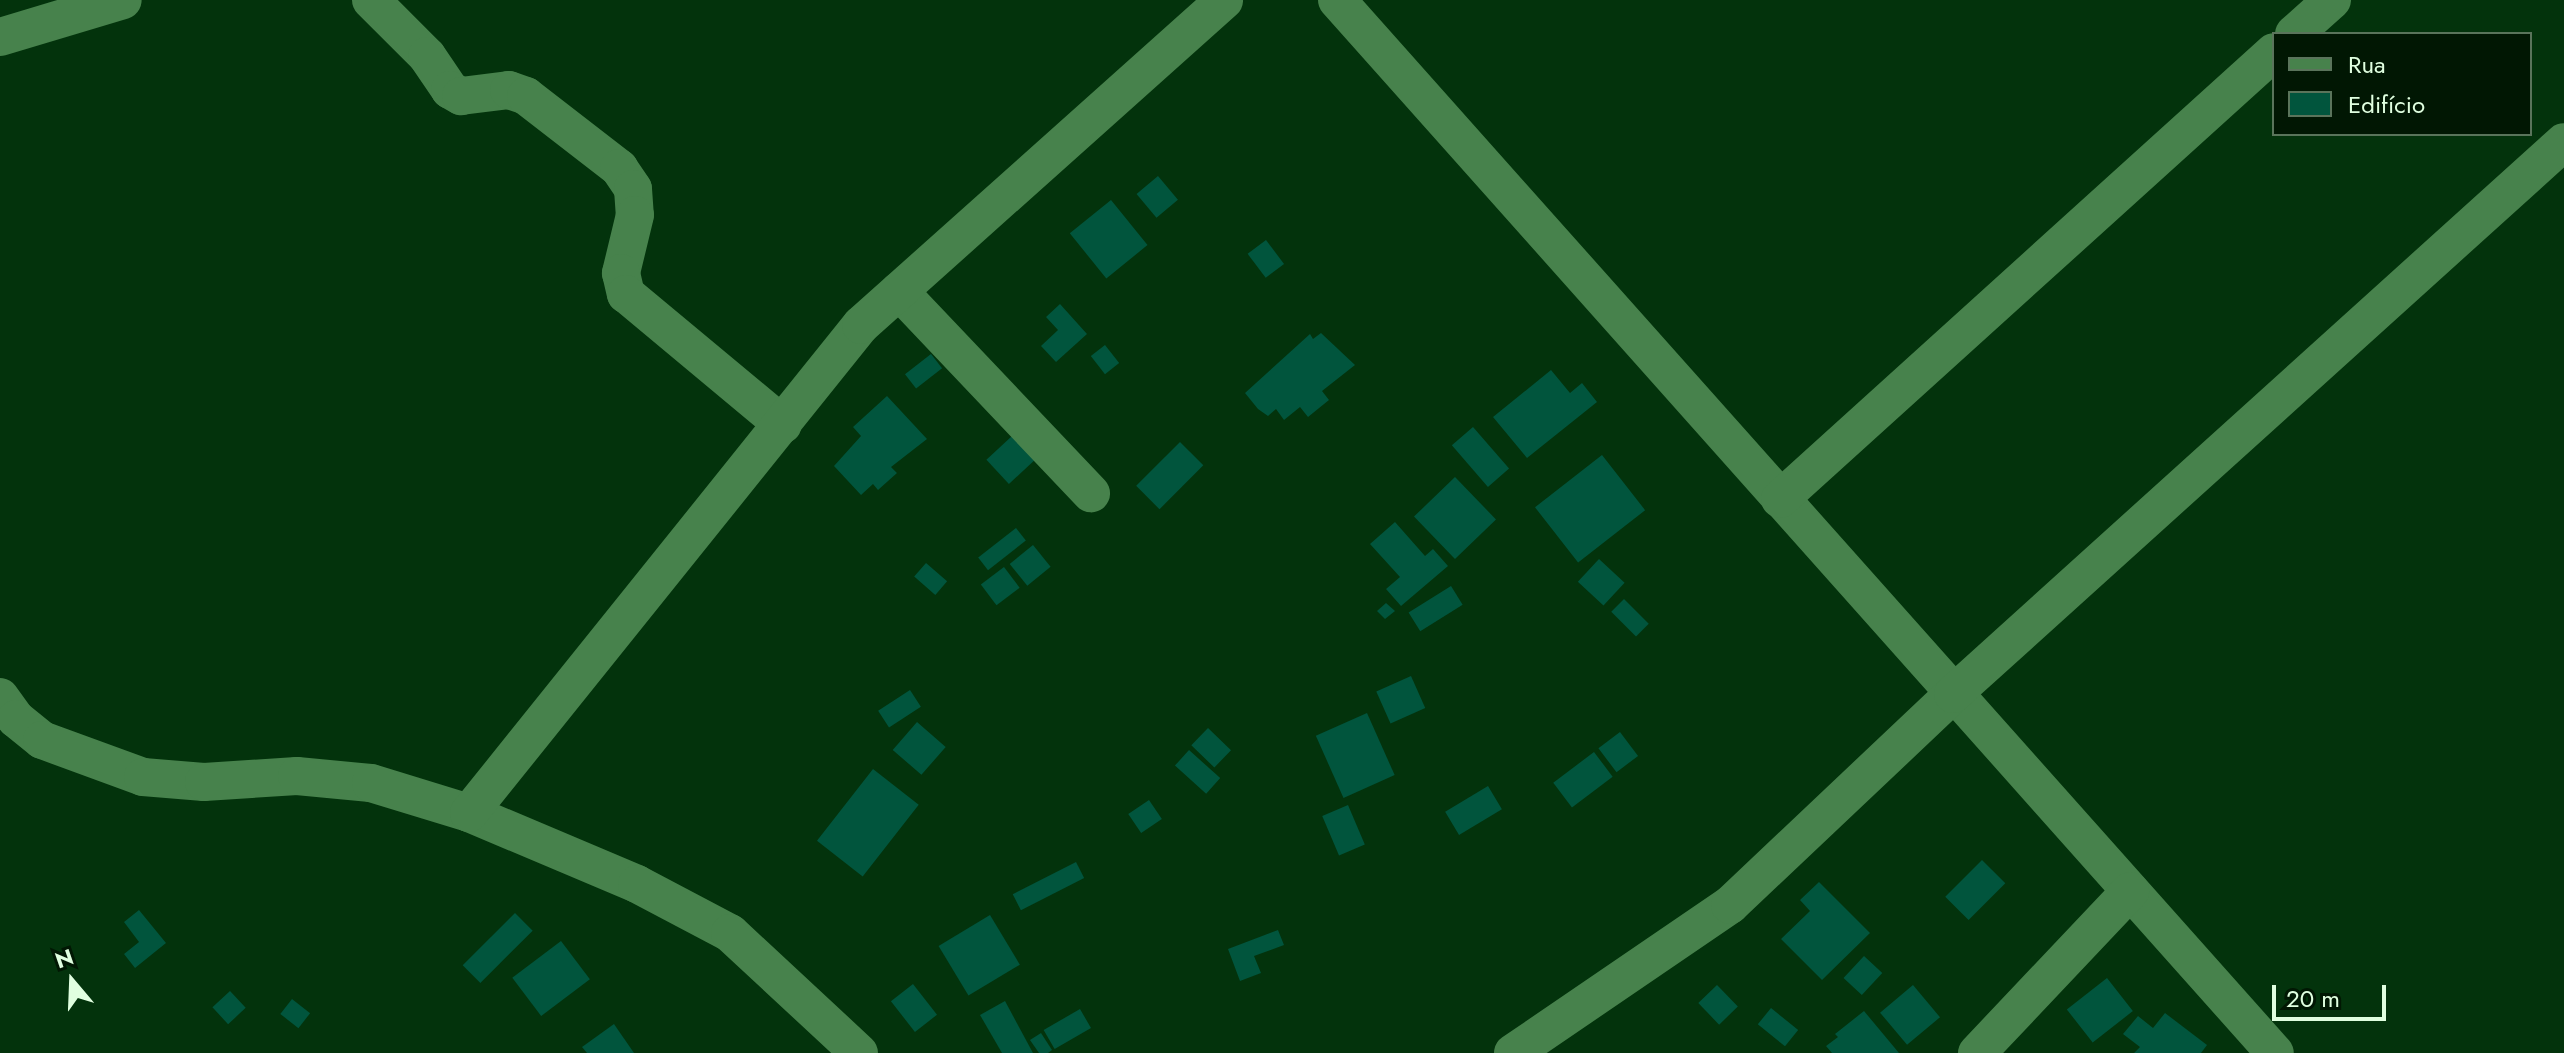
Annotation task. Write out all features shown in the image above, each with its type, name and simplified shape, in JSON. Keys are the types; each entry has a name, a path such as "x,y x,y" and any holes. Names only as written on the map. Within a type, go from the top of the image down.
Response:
{"street":[{"path":"0,37 123,0"},
{"path":"371,0 427,56 450,90 461,96 509,90 526,96 619,168 633,189 635,215 621,273 626,294 783,425"},
{"path":"469,813 861,325 1224,0"},
{"path":"1337,0 2275,1053"},
{"path":"2296,32 2332,0"},
{"path":"1780,499 2272,54"},
{"path":"1513,1053 1730,905 1953,694 2564,142"},
{"path":"899,291 1091,493"},
{"path":"0,697 16,719 42,740 143,777 204,782 297,776 371,783 469,813 637,884 730,933 859,1053"},
{"path":"1977,1053 2130,891"}],"building":[{"path":"1158,176 1178,200 1156,218 1137,194"},
{"path":"1111,200 1148,245 1106,278 1070,233"},
{"path":"1266,240 1284,264 1266,278 1248,254"},
{"path":"1060,304 1087,334 1056,362 1041,346 1058,330 1046,317"},
{"path":"1321,333 1355,365 1322,391 1329,400 1308,417 1300,407 1284,420 1276,409 1268,416 1258,409 1245,393 1310,334 1313,339"},
{"path":"1105,345 1119,363 1105,374 1091,356"},
{"path":"931,354 942,368 916,389 905,374"},
{"path":"1551,370 1570,393 1582,383 1597,402 1527,458 1493,417"},
{"path":"887,396 927,439 891,467 897,473 878,490 873,484 861,495 834,466 861,436 853,427"},
{"path":"1473,427 1509,469 1488,487 1452,445"},
{"path":"1012,436 1035,460 1009,484 986,460"},
{"path":"1180,442 1203,465 1159,509 1136,486"},
{"path":"1602,455 1645,510 1578,562 1535,507"},
{"path":"1455,477 1496,519 1455,559 1414,517"},
{"path":"1395,522 1425,556 1433,549 1448,566 1401,606 1386,589 1400,577 1370,544"},
{"path":"1016,528 1026,541 988,570 978,558"},
{"path":"1033,545 1051,567 1027,586 1010,564"},
{"path":"1599,559 1625,583 1603,606 1578,582"},
{"path":"926,563 947,581 935,595 914,577"},
{"path":"1004,567 1020,588 996,605 981,584"},
{"path":"1451,586 1463,605 1420,631 1409,612"},
{"path":"1624,599 1649,624 1636,636 1611,612"},
{"path":"1386,603 1395,611 1385,619 1377,611"},
{"path":"1411,676 1425,708 1391,723 1376,691"},
{"path":"910,690 921,707 889,727 878,711"},
{"path":"1367,713 1395,775 1343,798 1316,736"},
{"path":"917,722 946,747 921,775 893,750"},
{"path":"1208,728 1231,750 1214,767 1191,745"},
{"path":"1620,732 1638,756 1616,772 1598,748"},
{"path":"1189,750 1220,778 1206,794 1175,766"},
{"path":"1594,752 1613,777 1572,807 1553,783"},
{"path":"873,769 919,805 863,876 817,841"},
{"path":"1488,786 1502,809 1459,835 1445,812"},
{"path":"1149,800 1162,819 1141,833 1128,814"},
{"path":"1348,805 1365,845 1339,856 1322,816"},
{"path":"1982,860 2005,883 1969,920 1945,897"},
{"path":"1076,862 1084,878 1021,910 1013,894"},
{"path":"1819,882 1870,933 1822,980 1781,939 1810,911 1800,900"},
{"path":"139,910 166,943 135,968 124,954 139,942 124,922"},
{"path":"515,913 533,931 480,983 463,965"},
{"path":"990,915 1020,965 968,996 939,946"},
{"path":"1278,930 1284,945 1254,956 1261,973 1240,981 1228,949"},
{"path":"561,941 590,979 541,1016 512,978"},
{"path":"1864,956 1882,973 1862,995 1844,978"},
{"path":"2107,978 2133,1011 2093,1042 2067,1009"},
{"path":"913,984 937,1015 915,1032 891,1001"},
{"path":"1717,985 1738,1007 1719,1025 1698,1003"},
{"path":"1913,985 1940,1017 1907,1045 1880,1013"},
{"path":"230,991 246,1008 228,1024 212,1007"},
{"path":"292,999 310,1013 298,1028 280,1014"},
{"path":"1005,1001 1033,1053 1002,1053 980,1015"},
{"path":"1771,1008 1798,1030 1785,1046 1758,1024"},
{"path":"1080,1009 1091,1028 1055,1049 1044,1030"},
{"path":"1864,1011 1899,1053 1832,1053 1826,1046 1838,1037 1835,1034"},
{"path":"2165,1013 2207,1045 2201,1053 2134,1053 2140,1047 2123,1034 2138,1016 2153,1028"},
{"path":"614,1024 634,1053 587,1053 582,1047"},
{"path":"1041,1033 1052,1050 1048,1053 1039,1053 1030,1040"}]}
